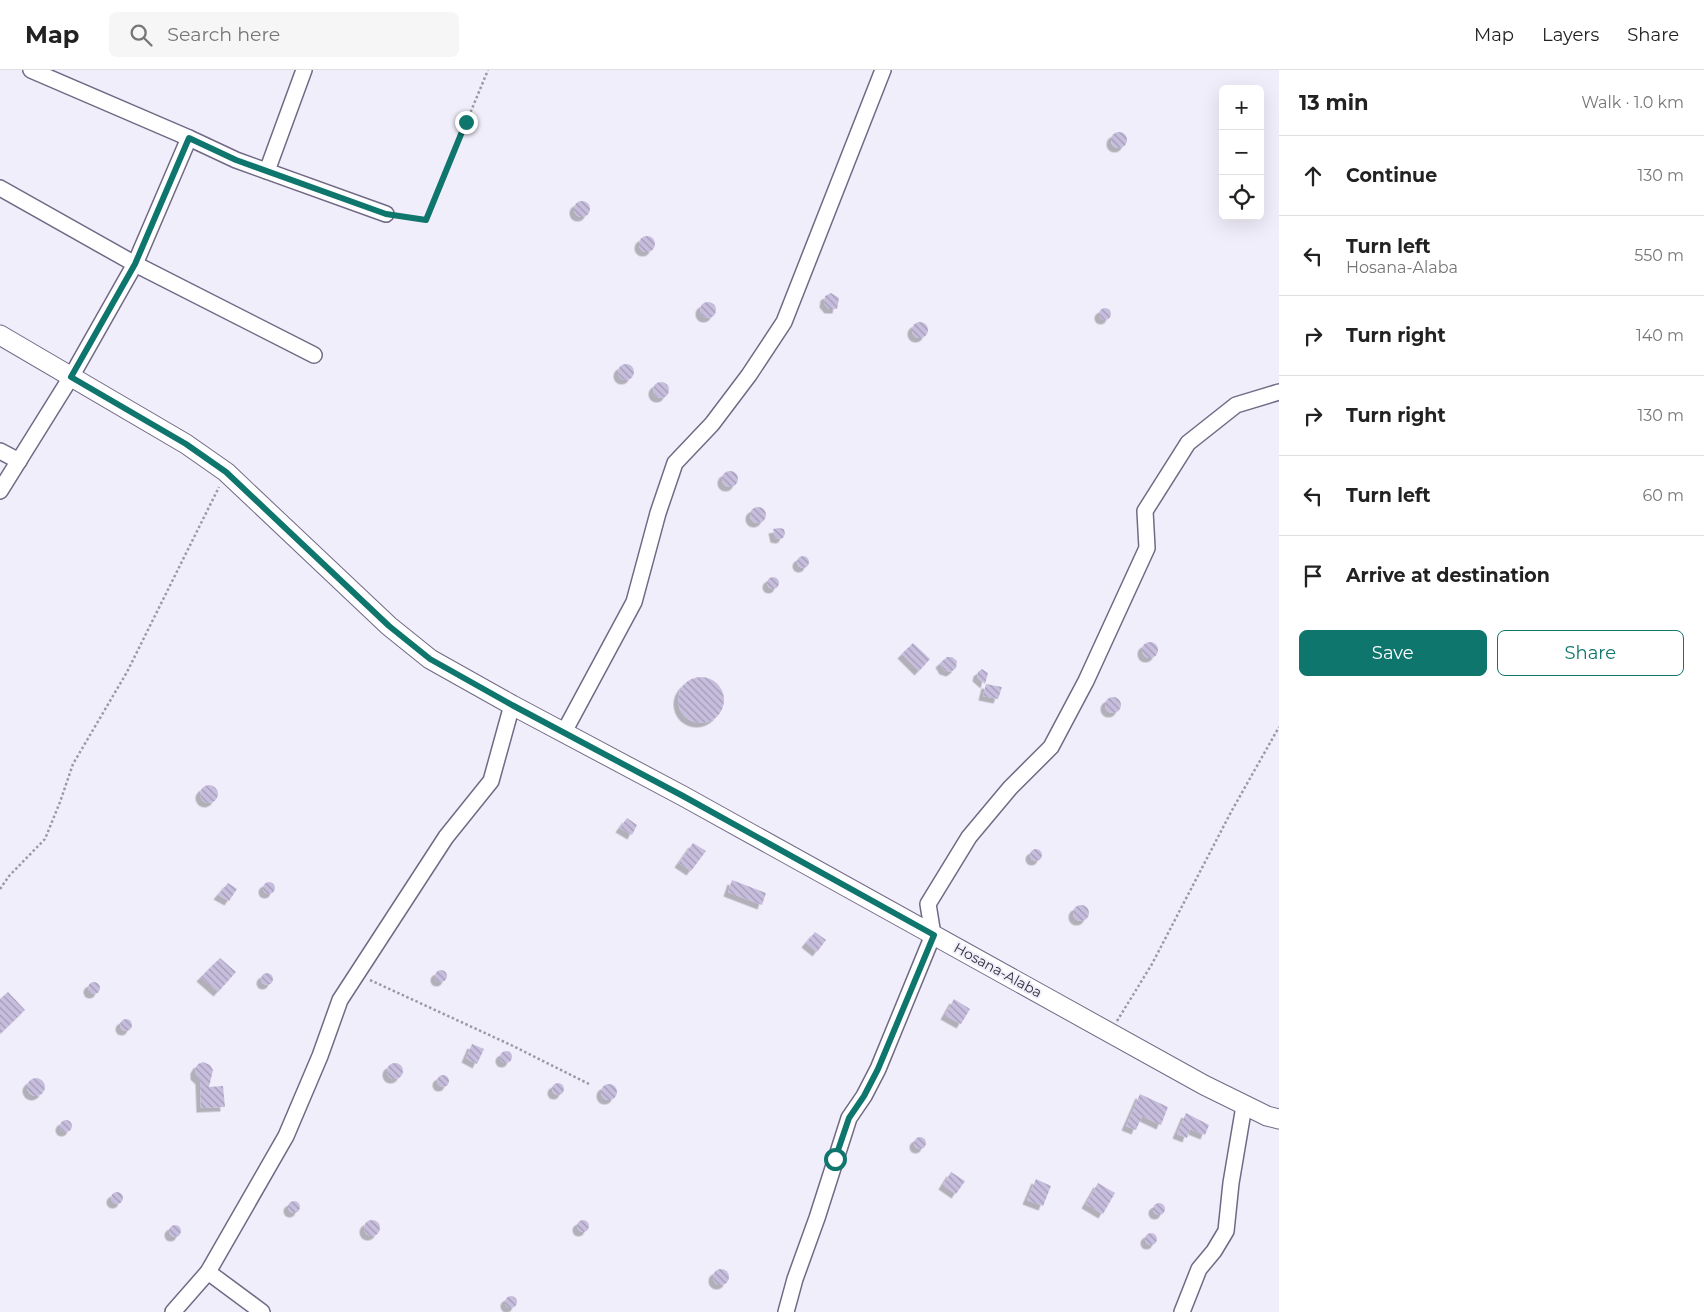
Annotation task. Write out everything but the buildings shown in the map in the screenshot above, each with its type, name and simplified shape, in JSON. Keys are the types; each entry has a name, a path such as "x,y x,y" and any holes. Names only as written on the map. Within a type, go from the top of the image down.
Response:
{"main road":[{"name":"Hosana-Alaba","path":"0,335 186,444 226,472 389,626 430,659 683,796 1110,1033 1275,1121"}],"street":[{"path":"31,70 236,160 386,214"},
{"path":"267,171 304,70"},
{"path":"564,732 634,602 658,513 675,463 712,424 749,375 784,322 883,70"},
{"path":"0,491 71,377 135,264 189,138"},
{"path":"0,188 135,264 314,355"},
{"path":"786,1312 849,1118 864,1096 878,1069 934,935 928,904 969,837 1010,788 1051,747 1086,681 1147,548 1145,511 1188,443 1236,405 1279,392"},
{"path":"0,451 19,461"},
{"path":"173,1312 208,1272 286,1136 320,1056 340,1000 446,837 491,781 512,705"},
{"path":"1182,1312 1199,1269 1214,1251 1226,1231 1230,1183 1244,1106"},
{"path":"208,1272 262,1312"}],"path":[{"path":"386,214 426,220 488,70"},
{"path":"0,889 9,876 45,839 73,764 127,672 226,472"},
{"path":"1110,1033 1152,964 1231,812 1279,728"},
{"path":"357,974 511,1045 590,1084"}],"route":[{"path":"466,122 426,220 386,214 236,160 189,138 135,264 71,377 186,444 226,472 389,626 430,659 934,935 878,1069 864,1096 849,1118 835,1159"}]}
